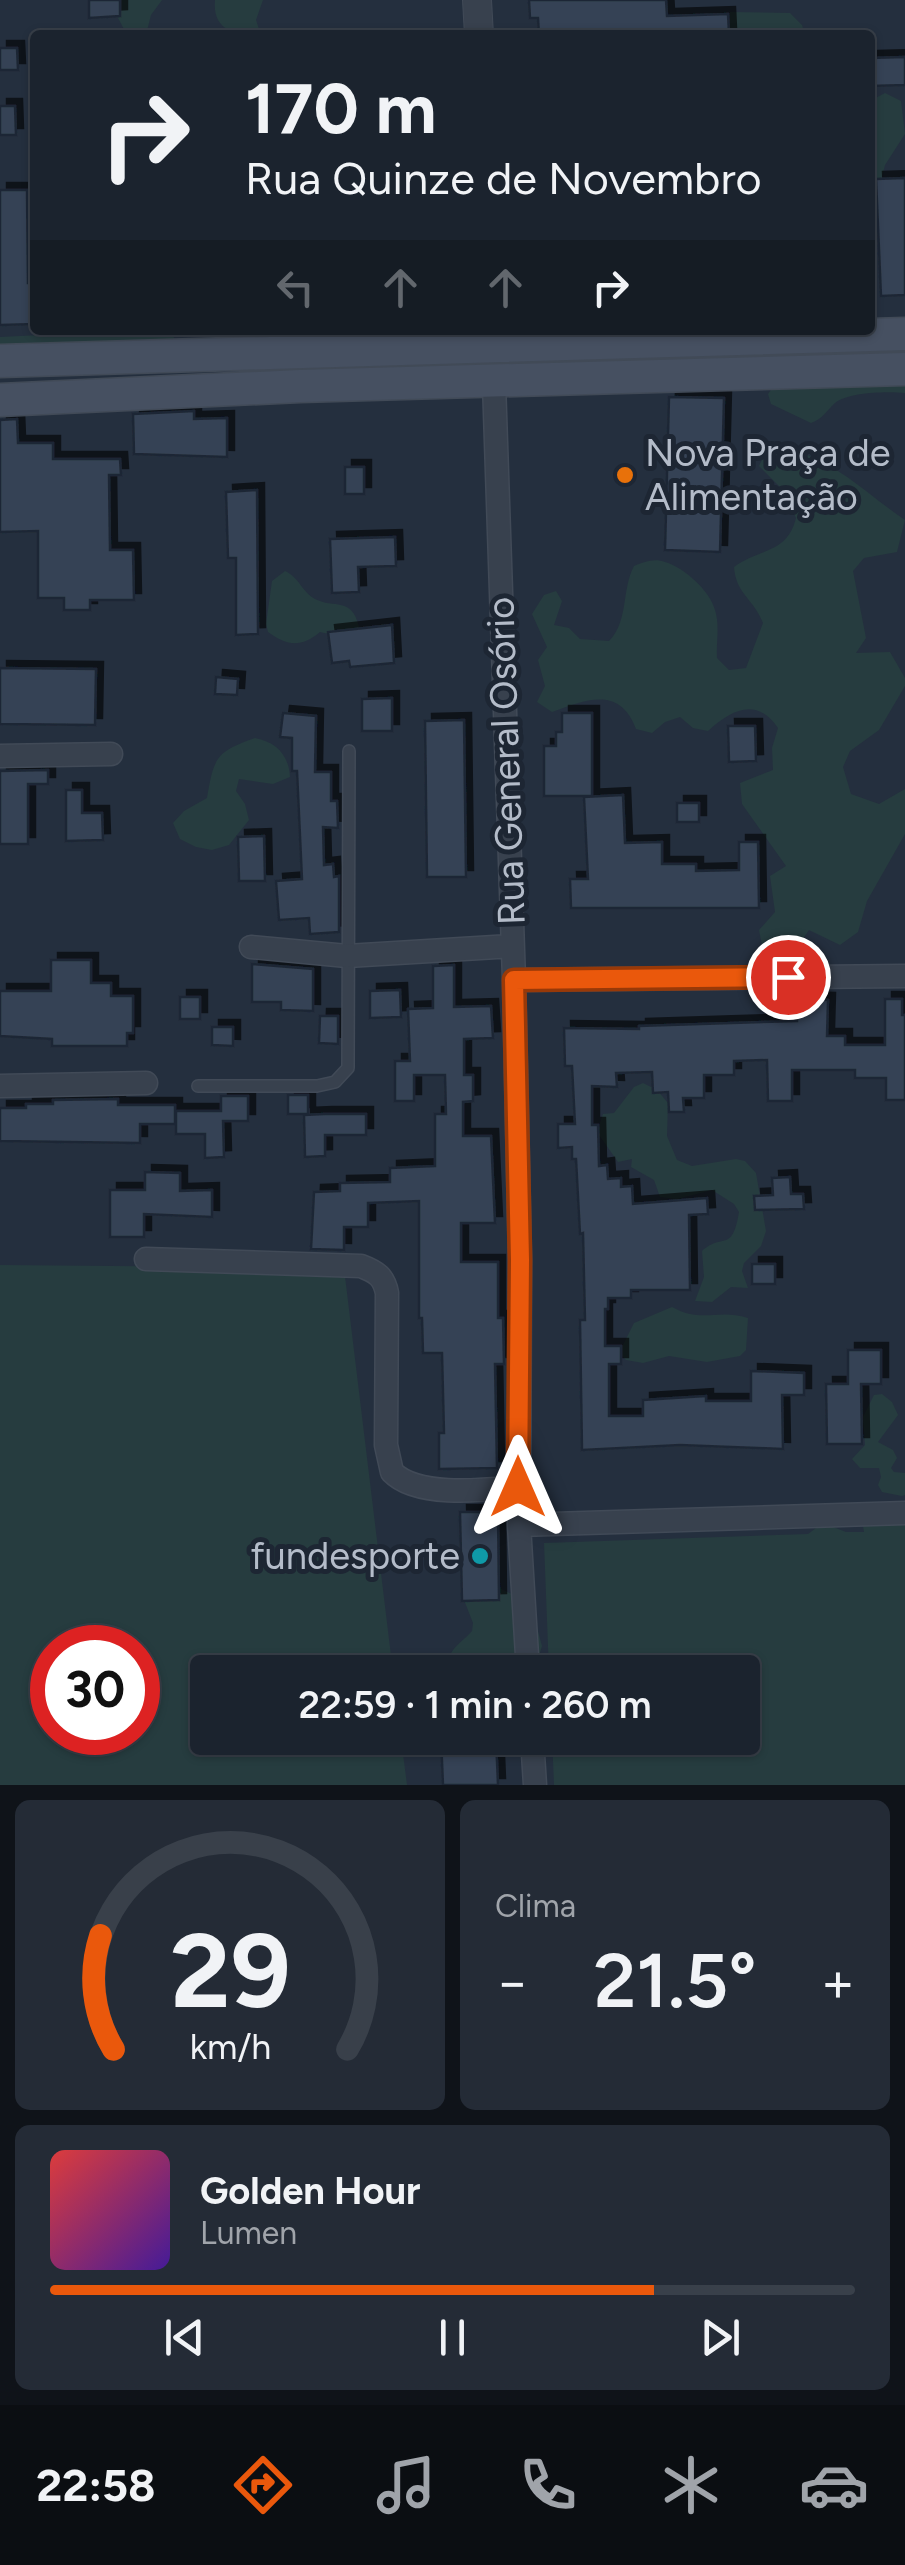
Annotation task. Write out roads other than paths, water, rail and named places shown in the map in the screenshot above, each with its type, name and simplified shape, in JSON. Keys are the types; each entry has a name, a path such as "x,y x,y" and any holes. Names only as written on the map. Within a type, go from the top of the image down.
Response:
{"main road":[{"path":"875,334 905,334"},
{"path":"0,400 300,369 490,338 801,335"},
{"path":"0,361 300,369 494,382 905,369"}],"street":[{"path":"478,0 479,30"},
{"name":"Rua General Osório","path":"490,338 514,980 520,1260 518,1487 527,1655"},
{"path":"0,756 111,754"},
{"path":"252,947 347,956 512,946"},
{"path":"514,980 905,976"},
{"path":"0,1086 146,1083"},
{"path":"146,1260 361,1266 374,1271 384,1280 387,1294 386,1445 392,1472 427,1489 518,1487"},
{"path":"519,1525 905,1514"},
{"path":"533,1755 536,1785"}],"lane":[{"path":"198,1086 316,1086 335,1082 348,1068 349,751"}],"place":[{"name":"Nova Praça de Alimentação","path":"625,475"},
{"name":"fundesporte","path":"480,1556"}]}
